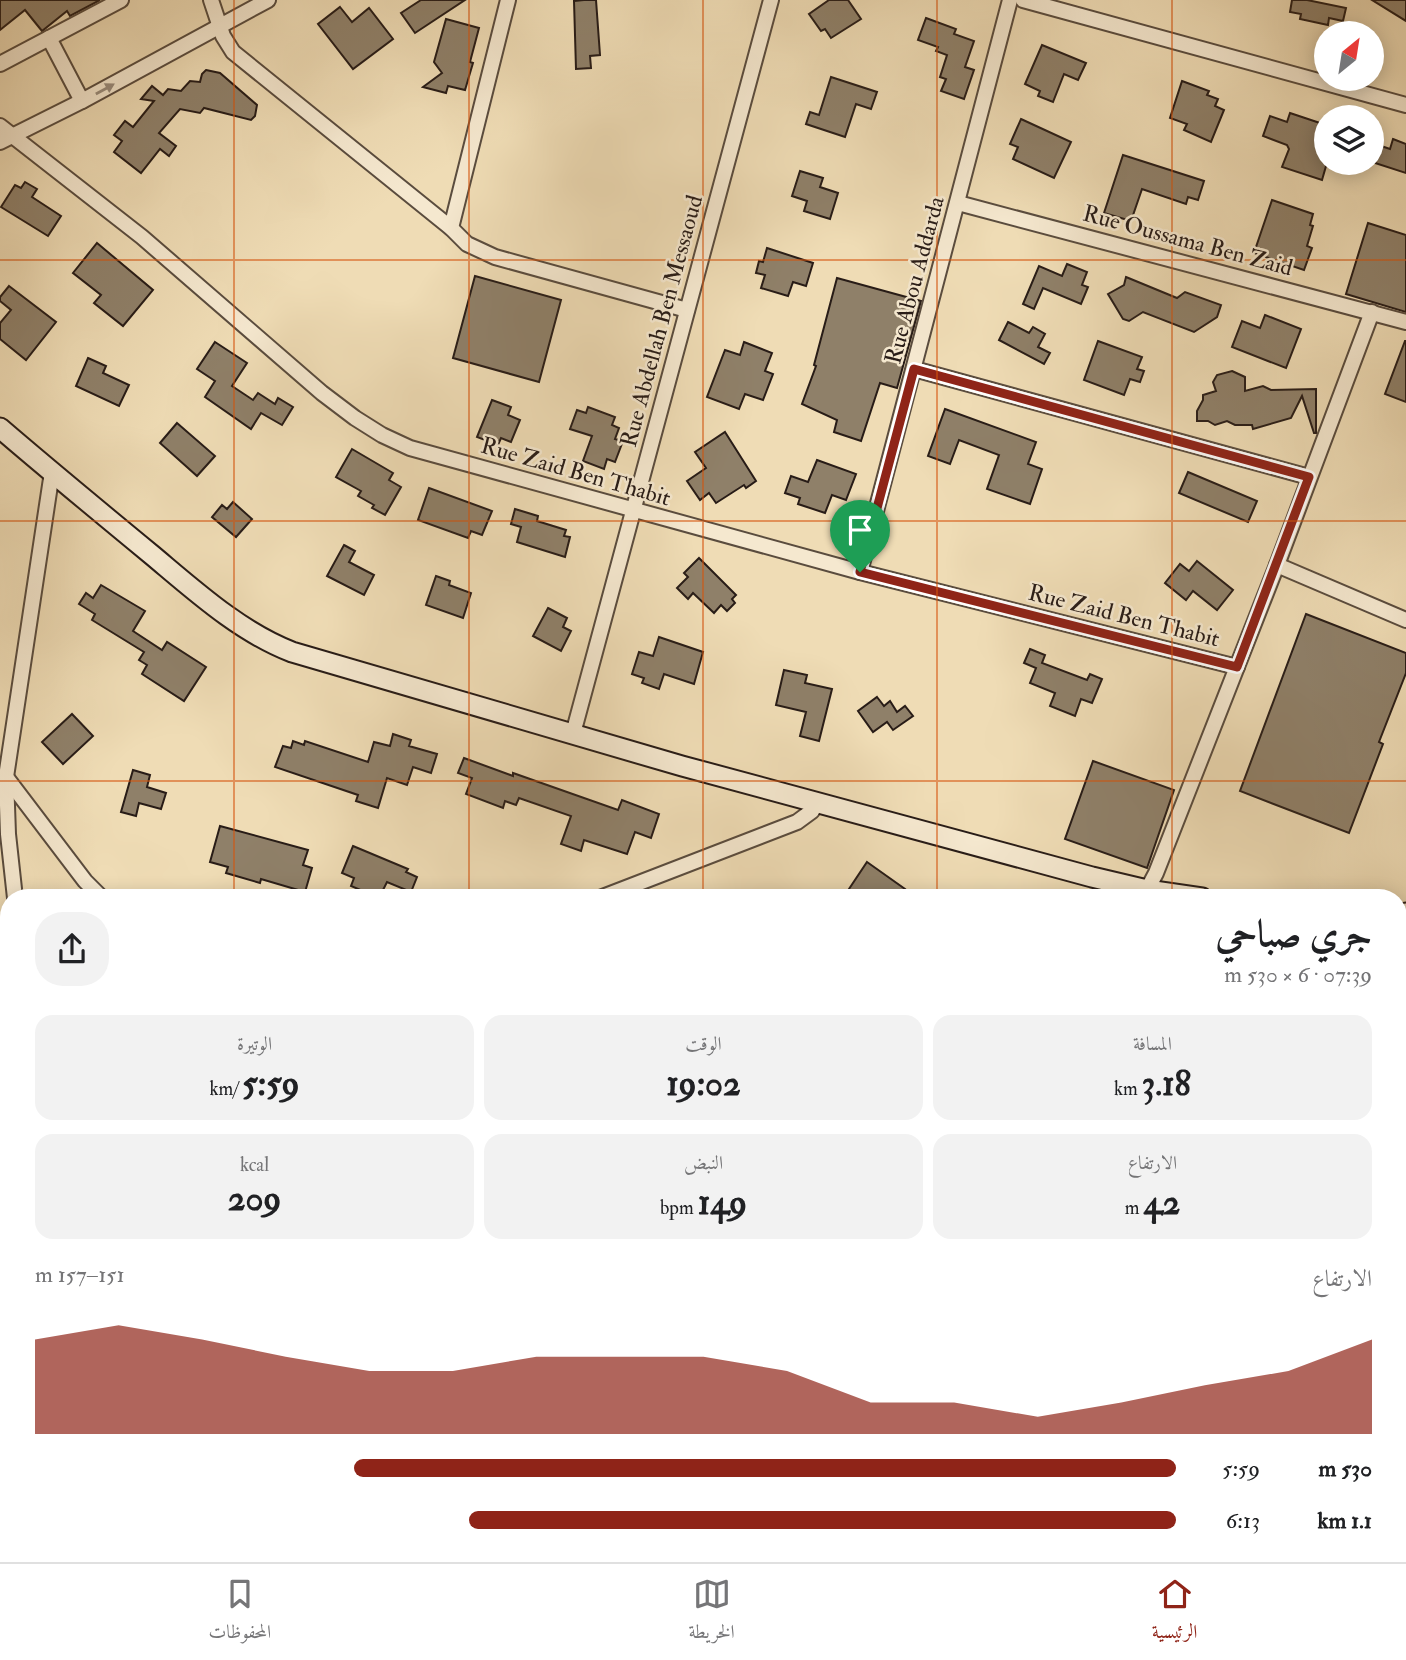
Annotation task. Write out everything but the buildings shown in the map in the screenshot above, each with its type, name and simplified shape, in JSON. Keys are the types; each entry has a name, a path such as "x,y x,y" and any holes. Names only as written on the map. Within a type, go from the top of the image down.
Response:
{"street":[{"path":"0,64 121,0"},
{"path":"211,0 228,45 242,60 451,228 467,244 495,257 687,310"},
{"path":"4,134 82,101 268,0"},
{"path":"451,228 508,0"},
{"name":"Rue Abdellah Ben Messaoud","path":"571,733 635,511 771,0"},
{"name":"Rue Abou Addarda","path":"860,572 1010,0"},
{"path":"1023,0 1406,105"},
{"path":"48,38 82,101"},
{"name":"Rue Zaid Ben Thabit","path":"4,134 46,161 142,237 322,393 382,436 410,448 860,572 1237,667"},
{"name":"Rue Oussama Ben Zaid","path":"958,203 1406,322"},
{"path":"1148,889 1237,667 1372,312"},
{"path":"914,369 1309,477"},
{"path":"0,428 184,581 270,643 307,657 571,733 1143,889"},
{"path":"14,889 7,823 6,777 52,472"},
{"path":"1276,565 1406,620"},
{"path":"6,777 79,874 93,889"},
{"path":"623,889 797,822 812,811 817,802"}],"route":[{"path":"914,369 1309,477 1237,667 860,572 914,369"}]}
